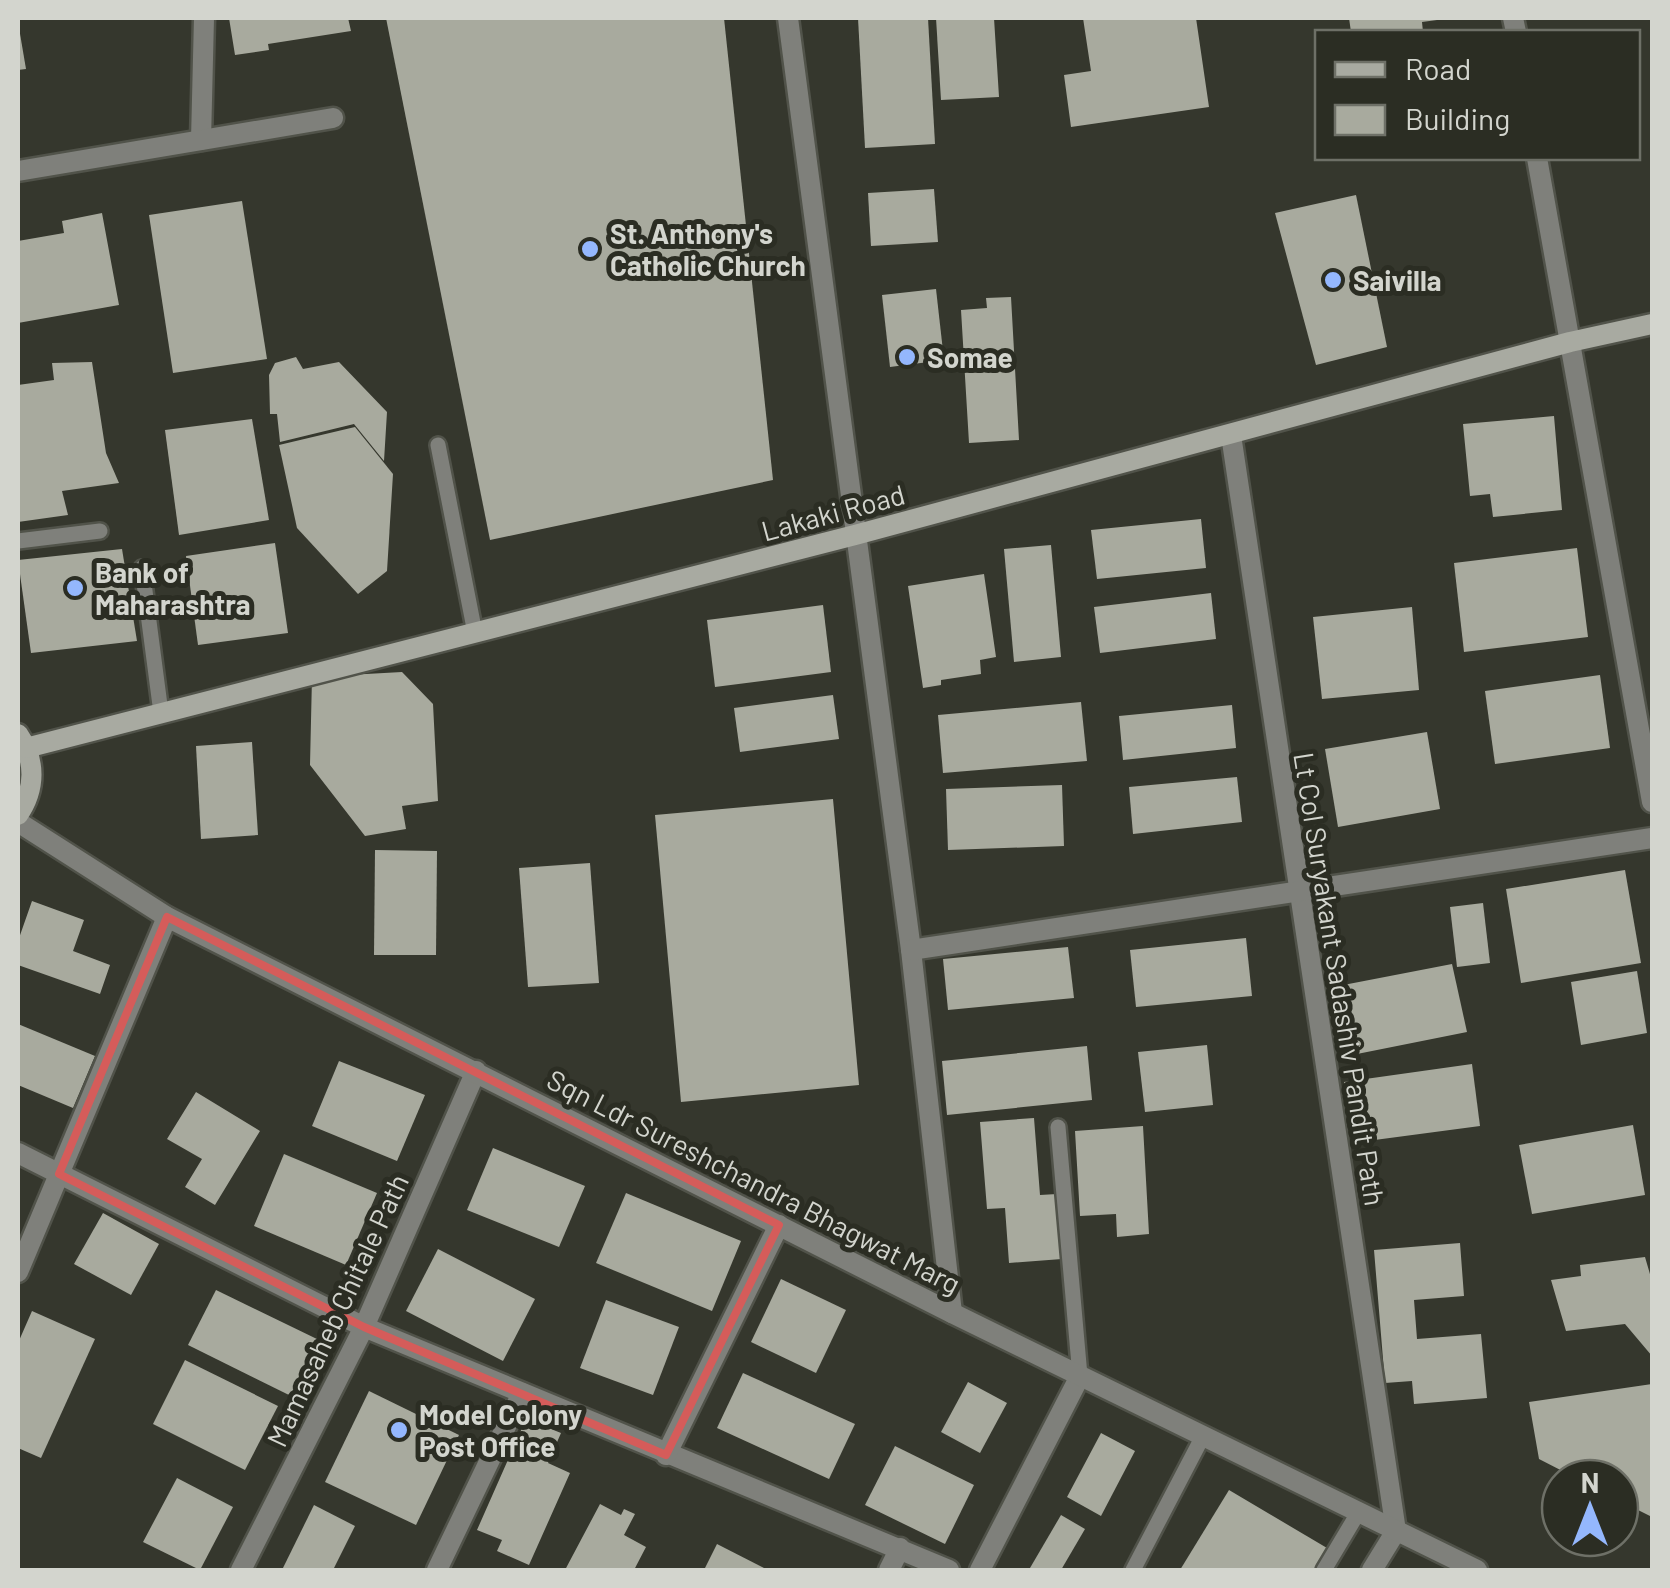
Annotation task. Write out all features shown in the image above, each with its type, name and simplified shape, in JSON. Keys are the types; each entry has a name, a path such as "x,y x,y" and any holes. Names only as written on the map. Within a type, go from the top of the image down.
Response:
{"main road":[{"name":"Lakaki Road","path":"22,741 161,713 476,633 1231,436 1570,342 1652,324"},
{"path":"18,818 31,786 22,741"}],"street":[{"path":"201,140 204,18"},
{"path":"788,18 911,950 952,1313"},
{"path":"18,171 333,118"},
{"path":"1538,160 1652,802"},
{"name":"Lt Col Suryakant Sadashiv Pandit Path","path":"1231,436 1396,1531"},
{"name":"Sqn Ldr Sureshchandra Bhagwat Marg","path":"18,818 166,918 476,1070 952,1313 1477,1570"},
{"path":"911,950 1652,838"},
{"path":"18,1272 166,918"},
{"name":"Mamasaheb Chitale Path","path":"242,1570 364,1328 476,1070"},
{"path":"18,1153 364,1328 949,1570"},
{"path":"666,1455 779,1225"},
{"path":"980,1570 1080,1376"},
{"path":"437,1570 522,1393"},
{"path":"1372,1570 1396,1531"},
{"path":"889,1570 900,1548"}],"lane":[{"path":"438,445 476,633"},
{"path":"18,541 100,531"},
{"path":"142,568 161,713"},
{"path":"1058,1127 1080,1376"},
{"path":"1133,1570 1203,1436"},
{"path":"1324,1570 1358,1513"}],"highlighted area":[{"path":"167,917 779,1225 666,1455 364,1327 59,1174"}],"building":[{"path":"229,18 348,18 351,31 268,44 269,50 235,55"},
{"name":"St. Anthony's Catholic Church","path":"386,18 724,18 773,480 490,540"},
{"path":"858,18 928,18 935,144 865,148"},
{"path":"936,18 994,18 999,97 941,100"},
{"path":"1083,18 1196,18 1209,107 1071,127 1064,75 1091,71"},
{"path":"1349,18 1437,18 1422,22 1423,30 1351,30"},
{"path":"18,22 26,69 18,70"},
{"path":"934,189 938,242 871,246 868,193"},
{"name":"Saivilla","path":"1356,195 1387,347 1316,365 1275,213"},
{"path":"242,201 267,359 173,373 149,215"},
{"path":"102,213 119,305 18,323 18,241 64,233 62,221"},
{"path":"936,289 944,360 890,367 882,295"},
{"path":"1011,297 1019,440 969,443 961,310 987,308 986,298"},
{"path":"296,357 303,369 339,362 387,412 384,461 354,424 280,442 277,414 270,414 269,375 275,363"},
{"path":"92,362 106,453 119,483 62,491 68,515 18,522 18,385 54,380 52,363"},
{"path":"1554,416 1562,510 1493,517 1490,494 1470,496 1463,424"},
{"path":"252,419 269,520 179,535 165,430"},
{"path":"355,427 393,474 387,571 358,594 297,528 279,445"},
{"path":"1201,519 1206,568 1097,579 1091,530"},
{"path":"275,543 288,633 198,645 186,556"},
{"path":"1051,545 1061,657 1014,662 1004,549"},
{"path":"1577,548 1588,637 1464,652 1454,563"},
{"name":"Bank of Maharashtra","path":"122,549 137,641 31,653 18,560"},
{"path":"984,574 996,657 980,660 981,674 941,680 941,685 923,688 908,586"},
{"path":"1211,593 1216,639 1100,653 1094,607"},
{"path":"823,605 831,672 715,687 707,620"},
{"path":"1412,607 1419,690 1322,699 1313,617"},
{"path":"402,672 433,704 438,801 402,806 406,829 365,836 310,765 312,677"},
{"path":"1600,675 1610,748 1495,764 1485,691"},
{"path":"833,695 839,739 740,752 734,708"},
{"path":"1081,702 1087,761 943,773 938,715"},
{"path":"1232,705 1236,748 1123,760 1119,716"},
{"path":"1427,732 1440,809 1338,827 1325,749"},
{"path":"252,742 258,835 201,839 196,746"},
{"path":"1237,777 1242,822 1133,834 1129,787"},
{"path":"1062,785 1064,846 948,850 946,789"},
{"path":"833,799 859,1085 681,1102 655,815"},
{"path":"375,850 437,851 436,955 374,955"},
{"path":"590,863 599,983 528,987 519,868"},
{"path":"1625,870 1641,963 1521,983 1506,889"},
{"path":"32,901 84,920 73,951 110,965 100,994 18,965 18,941"},
{"path":"1483,903 1490,963 1457,967 1450,907"},
{"path":"1246,938 1252,996 1136,1007 1130,950"},
{"path":"1068,947 1074,998 948,1010 943,959"},
{"path":"1452,964 1467,1032 1347,1056 1333,987"},
{"path":"1637,971 1647,1033 1581,1045 1571,982"},
{"path":"18,1024 95,1056 73,1108 18,1085"},
{"path":"1207,1045 1213,1105 1145,1112 1138,1052"},
{"path":"1087,1046 1092,1100 947,1115 942,1061"},
{"path":"339,1061 425,1095 397,1161 312,1126"},
{"path":"1472,1064 1480,1126 1352,1143 1344,1082"},
{"path":"196,1092 260,1131 215,1205 185,1187 202,1159 167,1139"},
{"path":"1034,1118 1040,1195 1057,1194 1062,1259 1009,1263 1005,1208 987,1209 980,1122"},
{"path":"1633,1125 1645,1195 1532,1214 1519,1145"},
{"path":"1143,1126 1149,1234 1117,1237 1116,1214 1080,1216 1075,1131"},
{"path":"493,1148 585,1186 559,1247 467,1210"},
{"path":"284,1154 377,1193 346,1265 254,1226"},
{"path":"626,1193 741,1241 712,1311 596,1263"},
{"path":"103,1213 159,1244 131,1295 74,1264"},
{"path":"1460,1243 1464,1296 1414,1300 1417,1339 1481,1334 1487,1398 1414,1404 1412,1381 1385,1383 1374,1250"},
{"path":"438,1249 535,1299 503,1361 406,1311"},
{"path":"1645,1257 1652,1281 1652,1356 1625,1324 1566,1331 1551,1280 1581,1276 1580,1265"},
{"path":"781,1279 846,1310 816,1373 751,1342"},
{"path":"216,1290 319,1340 291,1396 188,1345"},
{"path":"606,1300 679,1327 653,1395 580,1368"},
{"path":"32,1311 95,1339 41,1458 18,1448 18,1343"},
{"path":"185,1360 278,1406 245,1470 153,1424"},
{"path":"743,1373 855,1424 829,1479 717,1428"},
{"path":"968,1382 1007,1403 980,1453 941,1432"},
{"path":"1652,1384 1652,1517 1640,1511 1640,1458 1540,1460 1529,1402"},
{"name":"Model Colony Post Office","path":"369,1391 459,1435 416,1525 325,1482"},
{"path":"526,1419 561,1433 548,1463 570,1473 529,1565 497,1551 502,1540 477,1530"},
{"path":"1101,1433 1135,1451 1101,1516 1067,1497"},
{"path":"895,1446 974,1485 945,1544 865,1505"},
{"path":"177,1478 233,1507 200,1570 143,1542"},
{"path":"1229,1490 1327,1548 1314,1570 1180,1570"},
{"path":"600,1504 621,1515 624,1509 635,1514 624,1535 646,1547 634,1570 565,1570"},
{"path":"314,1505 355,1526 333,1570 282,1570"},
{"path":"1061,1515 1085,1529 1061,1570 1030,1568"},
{"path":"717,1544 768,1570 704,1570"}],"place":[{"name":"St. Anthony's Catholic Church","path":"590,249"},
{"name":"Saivilla","path":"1333,280"},
{"name":"Somae","path":"907,357"},
{"name":"Bank of Maharashtra","path":"75,588"},
{"name":"Model Colony Post Office","path":"399,1430"}]}
